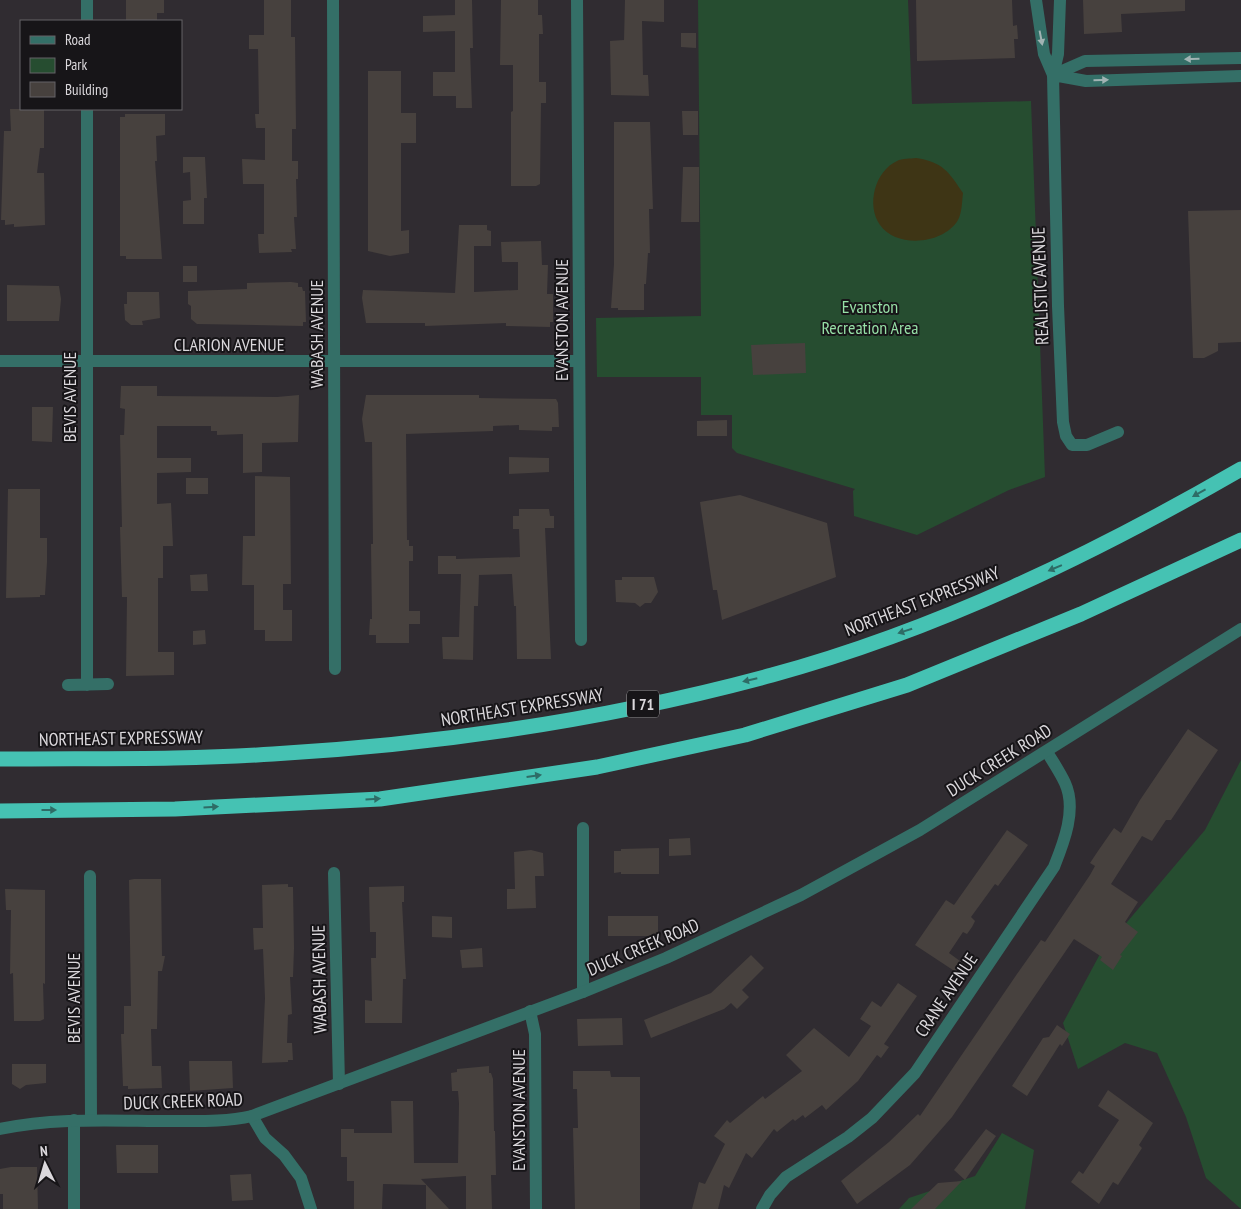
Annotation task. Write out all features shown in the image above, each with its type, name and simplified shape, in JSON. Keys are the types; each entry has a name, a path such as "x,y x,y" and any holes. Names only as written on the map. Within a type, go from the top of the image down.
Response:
{"highway":[{"name":"NORTHEAST EXPRESSWAY","path":"0,759 272,754 426,740 587,717 773,674 914,628 1087,554 1241,469"},
{"path":"0,810 175,809 380,799 597,767 744,735 907,685 1081,614 1241,540"}],"street":[{"path":"87,0 87,20"},
{"name":"WABASH AVENUE","path":"334,0 335,669"},
{"name":"EVANSTON AVENUE","path":"577,0 581,640"},
{"name":"REALISTIC AVENUE","path":"1036,0 1044,54 1053,74"},
{"name":"REALISTIC AVENUE","path":"1060,0 1058,54 1053,74 1058,306 1063,422 1066,436 1072,445 1087,445 1118,432"},
{"path":"1053,74 1085,61 1241,58"},
{"path":"1053,74 1086,80 1241,76"},
{"name":"BEVIS AVENUE","path":"87,110 87,685"},
{"name":"CLARION AVENUE","path":"0,361 578,361"},
{"name":"DUCK CREEK ROAD","path":"0,1129 45,1122 74,1120 208,1121 234,1120 252,1116 583,992 666,958 801,895 920,830 1241,629"},
{"path":"68,685 108,684"},
{"name":"CRANE AVENUE","path":"762,1209 770,1195 786,1177 848,1137 872,1118 915,1073 1054,867 1064,840 1069,817 1069,802 1065,783 1047,752"},
{"path":"583,828 583,992"},
{"name":"WABASH AVENUE","path":"334,873 339,1084"},
{"name":"BEVIS AVENUE","path":"90,876 91,1120"},
{"name":"EVANSTON AVENUE","path":"530,1011 535,1034 536,1209"},
{"path":"252,1116 265,1138 284,1155 301,1178 311,1209"},
{"path":"74,1120 74,1209"}],"green space":[{"name":"Evanston Recreation Area","path":"698,0 908,0 912,104 1031,101 1045,477 1009,490 917,535 854,516 853,491 855,489 737,453 732,448 732,415 701,415 701,377 597,377 596,318 701,316"},
{"path":"1241,760 1241,1209 1206,1178 1186,1117 1157,1053 1125,1043 1078,1069 1063,1023 1100,954 1205,830"},
{"path":"1002,1133 1034,1150 1025,1209 899,1209 909,1198 975,1176"}],"sand":[{"path":"916,158 939,165 954,179 963,193 958,220 951,228 932,238 908,240 897,238 880,225 876,217 873,199 878,180 889,166 899,160"}],"building":[{"path":"126,0 164,0 164,13 157,13 157,20 126,20"},
{"path":"264,0 291,0 291,37 295,37 296,129 292,129 292,161 298,161 298,179 296,179 297,217 294,217 296,249 291,249 292,252 259,253 258,234 264,234 264,184 243,184 242,159 265,160 265,128 256,128 255,114 259,114 258,49 249,49 249,35 264,35"},
{"path":"455,0 472,0 473,48 470,48 472,108 456,108 456,96 433,96 433,72 455,72 455,31 423,32 423,16 455,15"},
{"path":"501,0 538,0 538,15 542,15 543,34 539,34 539,82 546,82 546,103 541,103 540,184 536,186 511,186 513,65 500,65"},
{"path":"625,0 664,0 664,22 642,21 643,75 648,75 649,96 611,95 610,41 624,40"},
{"path":"916,0 1012,0 1013,26 1017,25 1018,39 1014,39 1015,58 917,61"},
{"path":"1083,0 1185,0 1185,11 1121,14 1122,32 1084,34"},
{"path":"681,33 696,33 696,48 681,47"},
{"path":"368,71 401,71 401,113 416,113 416,143 401,143 401,231 409,230 409,253 390,256 368,251"},
{"path":"10,109 44,110 44,148 40,148 37,173 44,173 45,225 14,227 14,224 5,225 5,220 1,220 4,131 11,131"},
{"path":"682,111 698,111 698,135 683,135"},
{"path":"125,114 165,114 165,135 156,136 157,161 155,161 162,259 126,259 126,256 120,256 120,117 125,117"},
{"path":"614,122 650,122 653,209 649,209 650,253 648,253 646,284 644,284 644,310 618,310 618,308 611,308 614,264"},
{"path":"183,157 205,157 207,198 204,198 204,224 183,224 183,201 191,200 190,172 183,173"},
{"path":"683,167 699,167 699,222 681,222"},
{"path":"1241,210 1241,342 1218,343 1218,351 1204,358 1193,358 1188,211"},
{"path":"459,225 487,225 487,230 491,231 491,246 474,246 474,292 518,290 518,262 502,262 501,242 541,241 542,265 548,265 547,294 553,294 553,322 550,322 550,327 506,326 506,323 425,326 425,323 366,323 362,298 363,290 455,293"},
{"path":"183,266 197,266 197,282 183,282"},
{"path":"247,283 298,283 298,287 302,287 303,291 305,291 306,322 303,322 303,326 197,324 191,319 188,291 247,289"},
{"path":"7,285 59,286 61,299 59,321 7,321"},
{"path":"127,292 159,292 160,318 142,321 143,325 131,325 125,320 124,304 127,304"},
{"path":"805,343 806,373 753,375 751,345"},
{"path":"121,386 157,386 157,396 277,397 299,395 298,442 262,443 262,472 243,473 243,434 217,435 217,431 211,431 211,426 157,426 157,458 191,458 191,472 157,473 157,504 171,503 173,546 163,546 163,578 158,578 158,652 174,652 174,675 126,676 127,597 122,597 120,527 122,527 120,435 124,435 125,409 120,408"},
{"path":"366,395 479,395 479,398 556,399 558,403 559,427 552,427 552,431 519,430 519,425 493,426 493,431 406,434 407,540 409,540 409,546 413,546 413,561 409,561 409,611 420,611 420,624 409,624 409,643 376,643 376,635 369,635 370,619 372,619 372,442 365,442 362,419"},
{"path":"32,407 53,407 52,442 32,441"},
{"path":"727,420 727,436 697,436 697,421"},
{"path":"509,457 549,458 549,472 509,474"},
{"path":"255,476 290,477 291,584 283,584 283,610 292,610 292,641 265,641 265,630 254,630 254,585 242,585 243,536 255,536"},
{"path":"186,478 208,478 208,494 186,494"},
{"path":"8,489 40,489 40,538 47,538 47,562 45,595 40,595 40,597 6,598"},
{"path":"740,495 827,523 836,577 722,620 717,590 713,590 700,502"},
{"path":"519,509 549,509 550,516 554,516 554,528 545,528 551,659 517,659 516,606 514,606 512,574 479,575 478,606 474,606 473,660 443,659 442,637 459,637 461,574 438,574 438,556 456,556 456,559 520,557 519,529 513,529 513,516 519,516"},
{"path":"207,574 208,591 191,591 190,575"},
{"path":"622,577 654,577 658,592 651,603 645,603 640,607 635,603 616,602 615,580 622,580"},
{"path":"205,630 206,644 193,645 193,631"},
{"path":"1188,729 1218,750 1171,820 1166,820 1152,841 1142,836 1111,884 1138,902 1125,922 1138,932 1120,955 1122,956 1113,970 1100,960 1102,957 1074,939 952,1117 910,1165 857,1204 841,1181 889,1142 918,1114 920,1116 1041,940 1045,942 1090,875 1095,866 1090,863 1098,851 1114,828 1121,833 1140,800"},
{"path":"1007,830 1028,845 998,886 995,884 971,917 975,921 972,927 967,934 963,932 949,953 971,969 965,978 915,945 946,900 954,905"},
{"path":"690,838 691,855 669,856 669,839"},
{"path":"659,848 659,874 614,873 614,851 621,851 621,849"},
{"path":"531,850 543,853 544,876 535,876 536,908 507,909 507,889 515,889 514,852"},
{"path":"161,879 162,956 165,956 162,971 158,971 157,1029 151,1029 152,1066 161,1066 162,1088 128,1089 128,1086 123,1086 121,1034 124,1034 124,1006 131,1006 129,880"},
{"path":"288,884 288,887 293,887 294,948 293,977 290,977 292,1014 288,1015 287,1043 292,1043 293,1060 288,1060 288,1062 262,1063 265,998 263,949 254,950 253,928 263,928 262,885"},
{"path":"404,886 404,902 402,902 406,979 403,979 402,1023 365,1023 365,1000 372,1001 371,958 376,958 376,932 370,932 369,887"},
{"path":"5,889 45,890 44,1019 40,1021 14,1021 13,973 10,974 11,910 6,910"},
{"path":"432,916 452,917 452,938 432,937"},
{"path":"608,916 658,916 658,936 608,936"},
{"path":"482,948 483,967 462,968 460,950"},
{"path":"751,955 764,968 742,990 749,997 737,1009 731,1003 724,1009 651,1038 644,1020 711,993"},
{"path":"898,983 917,996 884,1044 889,1047 881,1058 877,1055 858,1081 826,1110 822,1105 805,1118 803,1115 795,1121 793,1119 777,1132 774,1129 752,1158 746,1153 729,1188 724,1185 718,1209 692,1209 699,1182 705,1184 725,1144 714,1136 727,1120 730,1123 763,1096 765,1099 802,1071 786,1055 814,1028 849,1057 871,1026 860,1019 872,1001 881,1007"},
{"path":"622,1018 623,1045 578,1046 577,1019"},
{"path":"1057,1025 1070,1034 1062,1046 1060,1044 1027,1096 1012,1086 1043,1038 1049,1037"},
{"path":"189,1061 232,1061 233,1088 190,1091"},
{"path":"12,1064 46,1064 46,1083 26,1085 20,1089 12,1084"},
{"path":"489,1066 489,1073 491,1073 493,1079 496,1175 491,1175 492,1209 466,1209 466,1176 421,1179 449,1209 426,1209 426,1185 383,1184 382,1209 354,1209 354,1181 347,1181 347,1157 341,1157 341,1129 354,1129 354,1133 392,1133 391,1101 413,1101 414,1163 458,1163 459,1103 458,1091 452,1091 451,1073 457,1072 457,1069"},
{"path":"573,1071 610,1071 611,1077 640,1077 640,1209 575,1209 573,1128 578,1128 577,1089 573,1089"},
{"path":"1108,1090 1153,1123 1139,1145 1142,1148 1118,1185 1113,1182 1099,1204 1071,1182 1079,1171 1083,1174 1119,1120 1098,1106"},
{"path":"986,1129 996,1136 965,1180 954,1170"},
{"path":"116,1145 158,1145 158,1173 117,1173"},
{"path":"37,1167 38,1209 3,1209 3,1194 0,1194 0,1169"},
{"path":"251,1174 253,1200 232,1201 230,1175"},
{"path":"962,1181 935,1209 911,1209 938,1183"}]}
